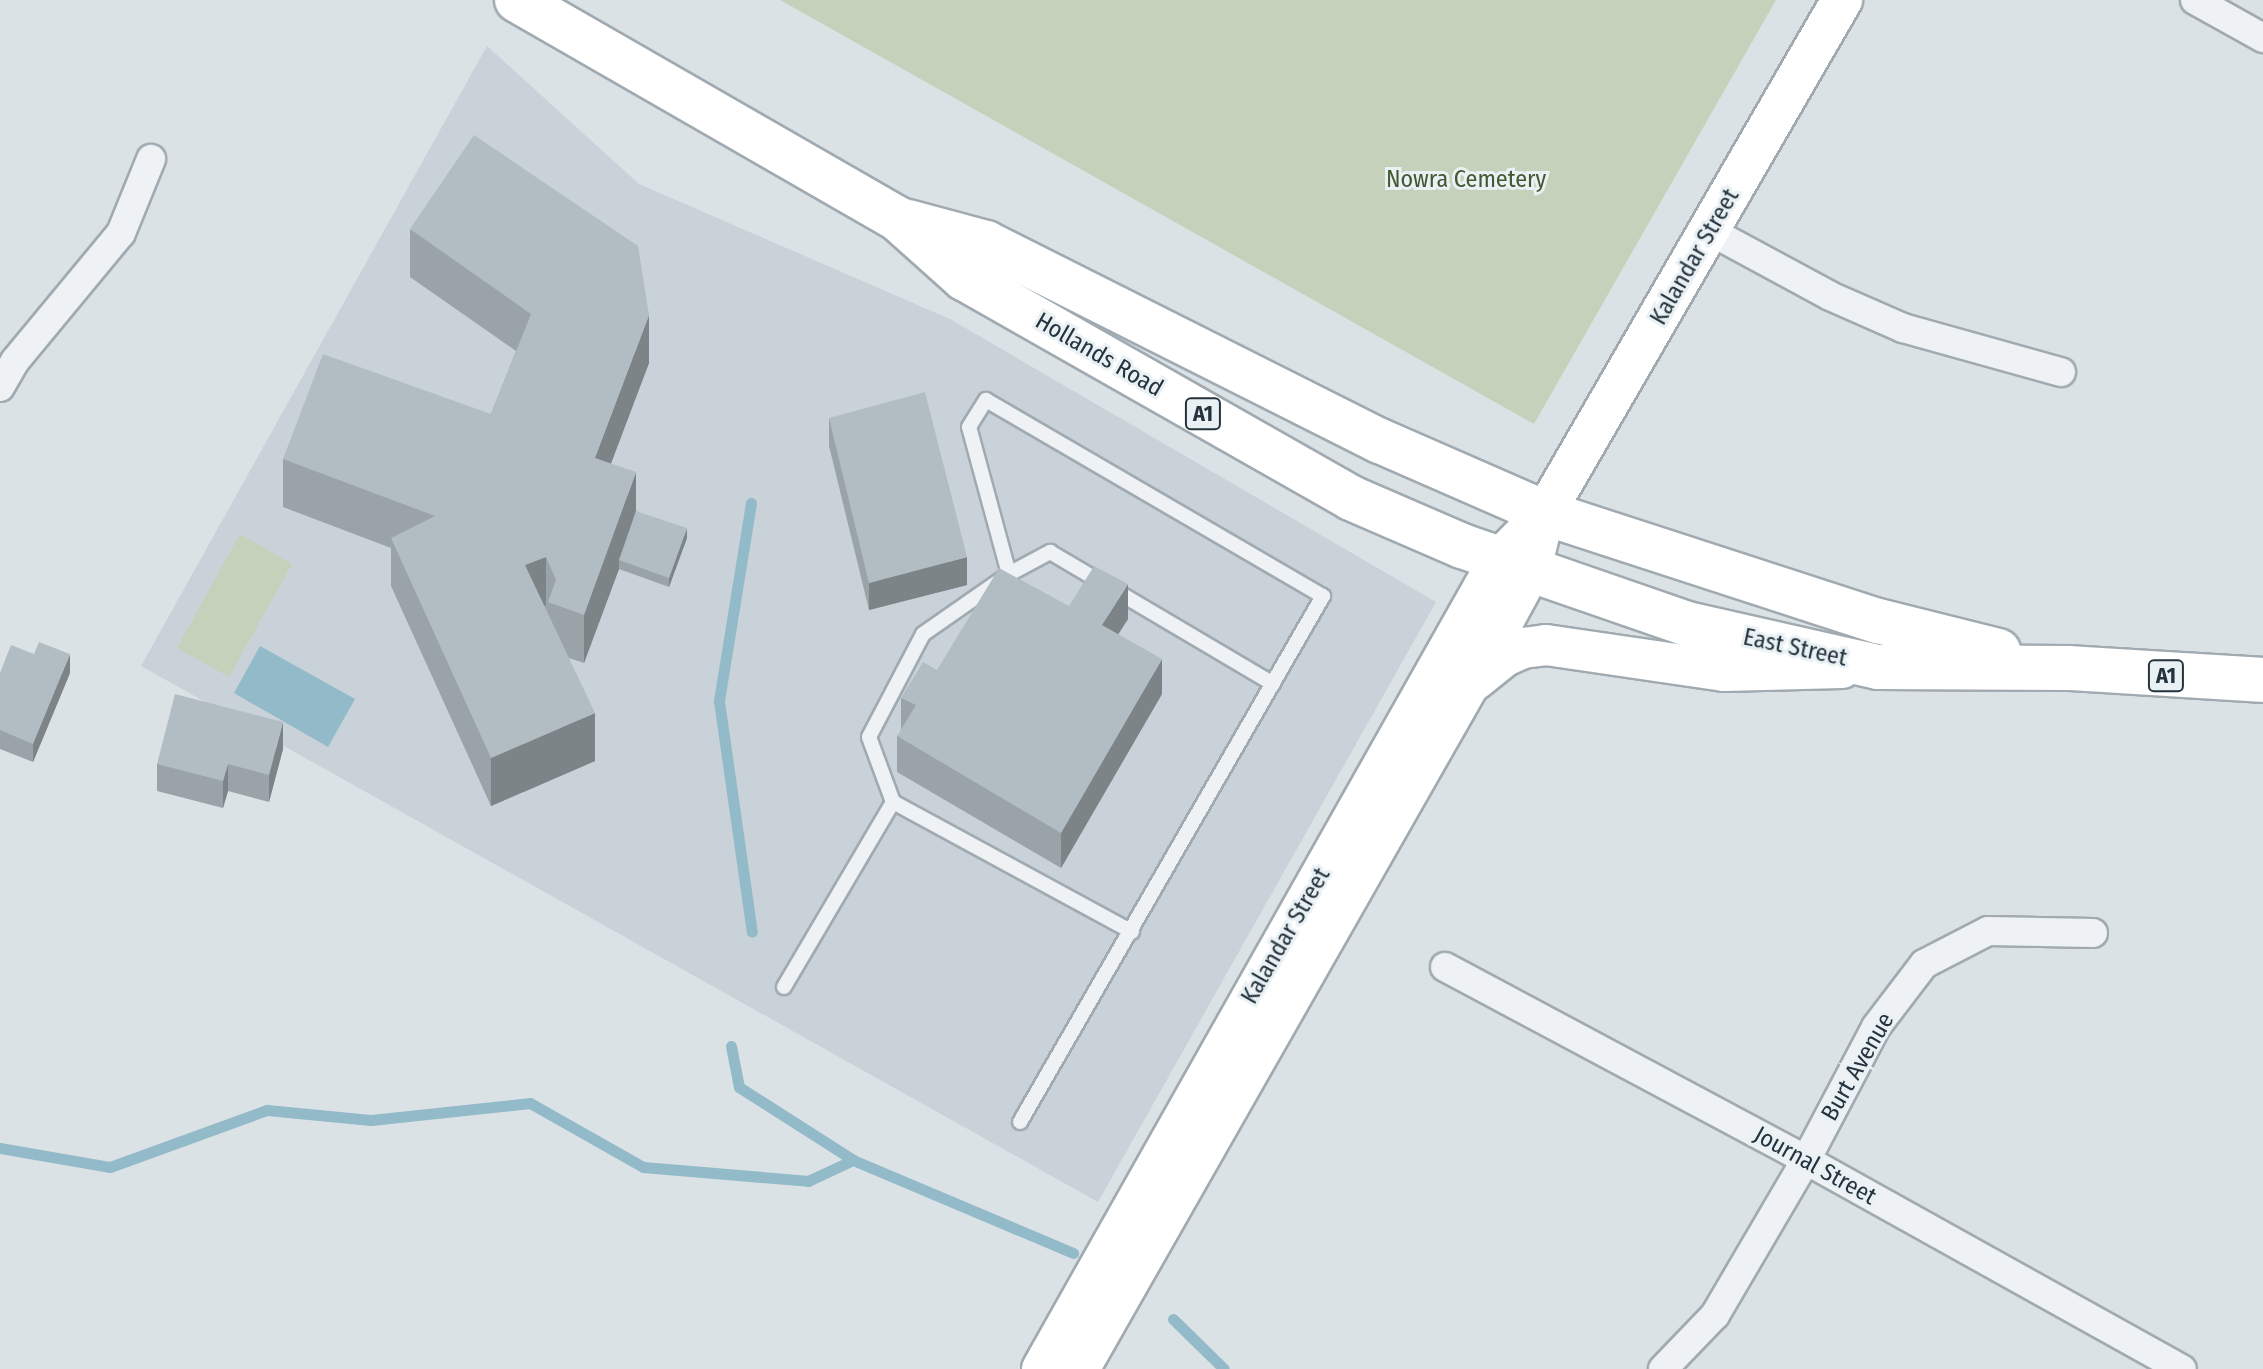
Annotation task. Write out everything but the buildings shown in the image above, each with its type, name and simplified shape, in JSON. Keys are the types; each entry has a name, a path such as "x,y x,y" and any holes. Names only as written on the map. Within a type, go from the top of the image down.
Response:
{"highway":[{"name":"Hollands Road","path":"517,0 898,219 964,278 1310,475 1351,498 1515,566"},
{"name":"Hollands Road","path":"898,219 986,243 1380,441 1545,513"},
{"name":"East Street","path":"1545,513 1878,621 2069,668"},
{"name":"East Street","path":"1515,566 1687,624 1878,667 2069,668 2263,680"}],"main road":[{"name":"Kalandar Street","path":"1042,1369 1515,566 1842,0"},
{"name":"Kalandar Street","path":"1079,1369 1468,686 1515,566"},
{"path":"1468,686 1505,656 1523,648 1546,645 1724,671 1878,667"}],"street":[{"path":"2195,0 2263,38"},
{"path":"0,387 8,350 121,233 151,159"},
{"path":"1710,231 1830,296 1903,328 2061,372"},
{"name":"Burt Avenue","path":"1663,1369 1715,1315 1806,1160 1876,1027 1924,964 1988,931 2093,933"},
{"name":"Journal Street","path":"1445,967 1806,1160 2172,1366"}],"lane":[{"path":"1009,574 969,427 986,400 1323,596 1020,1122"},
{"path":"1132,932 893,802 869,737 923,634 1009,574 1050,552 1273,684"},
{"path":"784,987 893,802"}],"shaded area":[{"path":"487,46 639,184 950,319 1436,602 1098,1202 141,666"}],"green space":[{"name":"Nowra Cemetery","path":"780,0 1776,0 1534,424"},
{"path":"240,534 292,564 229,677 177,648"}],"water":[{"path":"260,646 355,699 328,747 234,693"}],"waterway":[{"path":"751,503 719,701 752,932"},
{"path":"731,1046 739,1087 853,1160"},
{"path":"0,1148 110,1167 267,1110 371,1120 530,1103 643,1167 808,1181 853,1160 1073,1253"},
{"path":"1173,1319 1224,1369"}]}
